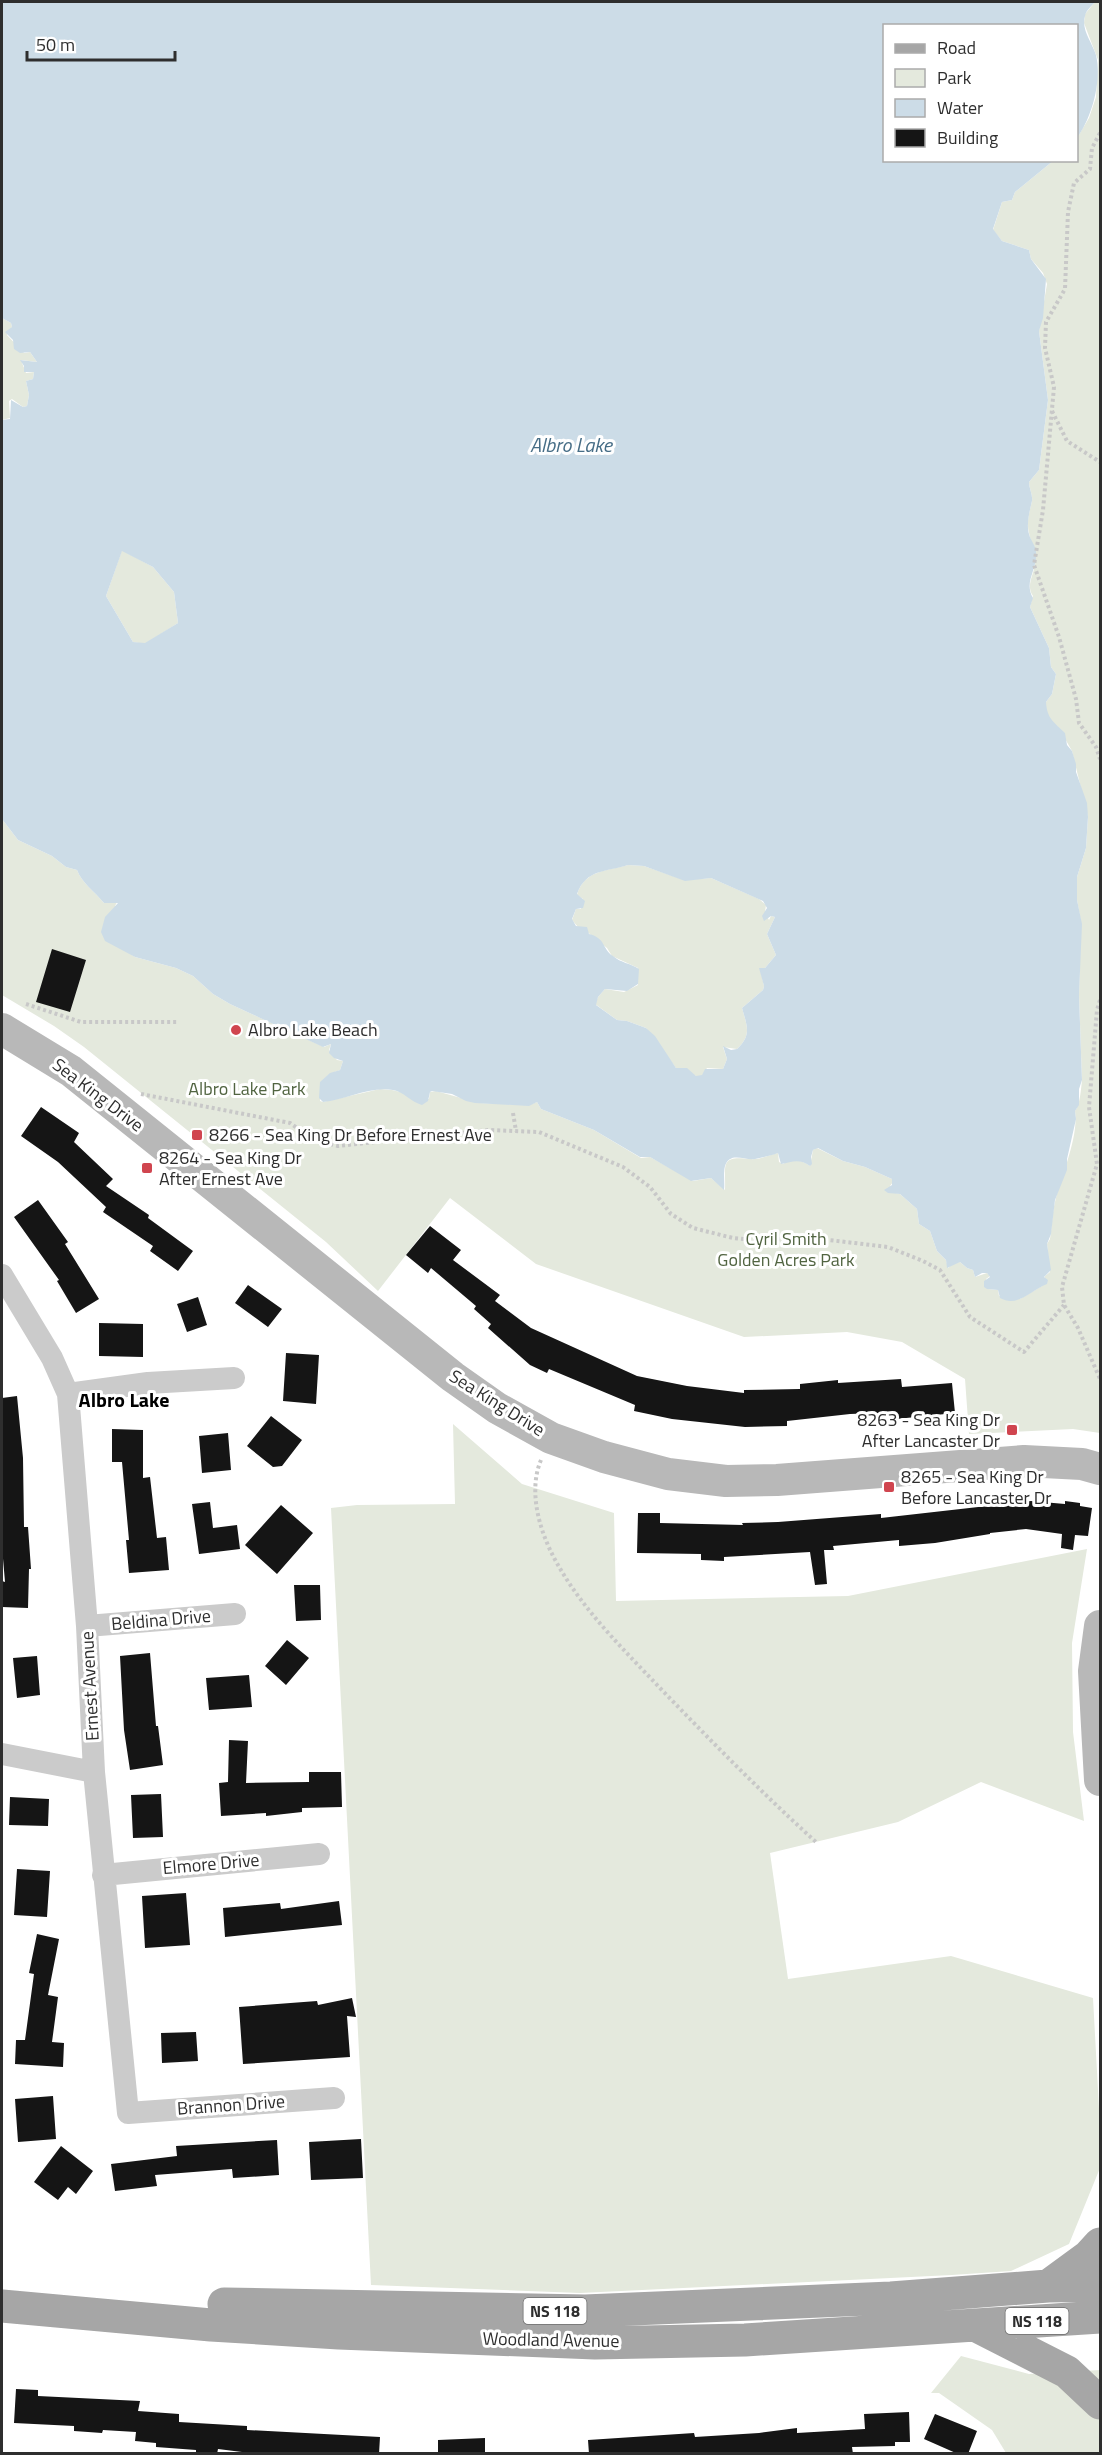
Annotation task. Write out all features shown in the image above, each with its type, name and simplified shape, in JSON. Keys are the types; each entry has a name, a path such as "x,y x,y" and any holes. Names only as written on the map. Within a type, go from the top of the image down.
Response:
{"main road":[{"path":"1048,2286 1089,2256 1101,2244"},
{"name":"Woodland Avenue","path":"2,2301 585,2311 891,2298 1048,2286 1101,2285"},
{"name":"Woodland Avenue","path":"2,2306 223,2326 595,2343 745,2340 1101,2317"},
{"path":"973,2324 1067,2372 1101,2403"}],"street":[{"name":"Sea King Drive","path":"2,1029 71,1071 453,1377 497,1408 551,1438 604,1457 668,1474 726,1481 777,1480 1024,1461 1082,1464 1101,1469"},
{"name":"Ernest Avenue","path":"2,1275 52,1358 68,1395 87,1626 94,1772 128,2113"},
{"path":"68,1395 148,1383 234,1378"},
{"name":"Beldina Drive","path":"87,1626 235,1614"},
{"path":"1101,1626 1094,1671 1101,1780"},
{"path":"2,1754 94,1772"},
{"name":"Elmore Drive","path":"103,1875 319,1854"},
{"name":"Brannon Drive","path":"128,2113 334,2098"}],"path":[{"path":"1101,133 1092,148 1090,169 1074,183 1068,212 1065,289 1046,322 1045,348 1054,387 1043,510 1034,565 1059,637 1076,699 1079,723 1096,747 1101,759"},
{"path":"1052,411 1067,441 1101,462"},
{"path":"1101,1000 1097,1010 1089,1107 1097,1164 1062,1287 1064,1305 1078,1328 1101,1379"},
{"path":"26,1004 81,1022 179,1022"},
{"path":"132,1091 264,1119 290,1122 314,1140 338,1146 489,1130 539,1132 623,1167 650,1186 671,1214 693,1228 733,1238 763,1241 804,1237 888,1247 923,1261 940,1270 970,1317 1024,1352 1064,1305"},
{"path":"513,1113 516,1131"},
{"path":"551,1438 538,1467 536,1502 540,1522 557,1565 582,1601 633,1660 757,1789 816,1842"}],"green space":[{"name":"Cyril Smith Golden Acres Park","path":"1095,2 1100,2 1100,1433 1073,1429 969,1434 965,1379 902,1342 847,1332 744,1337 536,1264 450,1198 378,1291 326,1242 84,1047 2,995 2,819 18,840 52,856 66,867 77,870 85,883 104,903 117,902 115,906 123,949 135,957 176,968 193,976 213,994 230,1004 324,1047 331,1044 329,1050 337,1060 343,1061 340,1070 326,1077 321,1089 320,1101 380,1089 429,1099 430,1092 436,1091 479,1103 529,1105 537,1102 541,1109 594,1130 641,1158 650,1157 693,1181 711,1178 725,1190 725,1168 729,1160 757,1159 778,1153 779,1162 783,1164 797,1160 810,1166 813,1150 817,1148 843,1161 865,1167 892,1179 891,1192 900,1194 917,1209 919,1224 930,1231 937,1251 946,1260 948,1268 953,1263 960,1262 973,1270 975,1277 987,1273 990,1276 986,1279 988,1289 998,1290 999,1296 1020,1299 1042,1286 1045,1276 1050,1272 1047,1244 1050,1239 1055,1202 1072,1144 1076,1121 1075,1111 1082,1080 1079,995 1081,922 1077,900 1077,877 1086,848 1088,817 1072,751 1059,728 1050,721 1046,714 1046,702 1052,694 1056,674 1051,667 1049,648 1030,607 1033,596 1030,585 1035,561 1028,529 1032,499 1029,482 1039,470 1048,400 1039,331 1047,284 1043,273 1031,259 1029,250 1002,241 993,230 1002,202 1012,200 1015,192 1052,162 1078,162 1078,136 1089,118 1096,97 1098,60 1084,23 1085,14"},
{"path":"2,318 11,323 12,327 7,335 24,353 30,352 37,362 21,360 26,373 34,372 33,379 26,381 29,395 27,406 23,407 12,399 9,401 10,418 2,420"},
{"path":"122,550 153,567 174,592 178,623 145,644 133,642 106,596"},
{"path":"628,865 644,866 684,880 711,878 759,899 766,905 765,912 769,920 771,916 775,917 767,934 776,955 765,968 760,968 763,990 742,1008 747,1025 745,1039 737,1049 723,1047 727,1059 723,1069 707,1068 702,1076 696,1076 676,1068 646,1028 617,1020 595,1004 605,989 624,992 638,985 638,968 612,956 607,948 572,920 576,909 581,909 583,899 577,895 580,887 591,876"},
{"path":"453,1424 522,1484 614,1513 616,1601 848,1596 1087,1549 1072,1643 1073,1732 1084,1821 981,1782 898,1822 770,1853 788,1979 951,1956 1093,1998 1100,2168 1069,2244 1011,2271 952,2275 580,2293 371,2285 331,1508 357,1505 455,1504"},
{"path":"961,2356 1029,2374 1100,2370 1100,2453 1006,2453 992,2430 939,2393 931,2393"}],"water":[{"name":"Albro Lake","path":"2,2 1095,2 1087,12 1084,21 1098,65 1097,87 1087,120 1078,136 1078,24 883,24 883,162 1052,162 1015,192 1012,200 1002,202 993,229 1002,241 1029,250 1031,259 1046,279 1043,318 1039,331 1048,400 1039,470 1029,482 1032,499 1028,530 1036,553 1030,582 1033,598 1030,607 1049,648 1051,667 1056,674 1052,694 1046,702 1048,712 1052,720 1065,733 1067,745 1072,751 1076,772 1087,803 1088,817 1086,848 1077,877 1077,900 1082,924 1079,995 1082,1080 1067,1159 1067,1170 1055,1200 1051,1234 1047,1244 1051,1270 1044,1277 1048,1280 1047,1284 1019,1300 1007,1301 1000,1298 998,1290 984,1287 984,1281 990,1277 987,1273 975,1277 973,1270 960,1262 947,1268 946,1260 937,1251 930,1231 919,1224 917,1209 900,1194 888,1193 884,1190 892,1185 892,1179 865,1167 843,1161 818,1148 813,1150 810,1166 799,1161 781,1164 778,1153 755,1159 730,1159 725,1166 724,1190 711,1178 691,1181 650,1157 640,1157 594,1130 541,1109 537,1102 529,1106 475,1103 452,1094 432,1091 428,1101 422,1105 397,1091 384,1089 323,1102 319,1098 320,1082 330,1073 340,1070 343,1061 334,1058 329,1053 331,1044 323,1047 230,1004 213,994 193,976 176,968 135,957 105,941 101,932 105,917 118,903 104,903 85,883 77,870 66,867 52,856 18,840 2,819 2,420 10,419 11,400 23,407 27,406 29,395 26,381 33,379 34,372 24,372 24,366 20,360 37,362 30,352 20,353 14,349 13,340 5,332 12,327 11,323 2,318","holes":["122,551 153,567 174,592 178,623 145,643 133,642 106,596","628,865 644,866 685,881 711,878 763,901 767,908 762,916 764,921 771,916 775,917 767,934 776,955 765,968 759,968 763,990 742,1008 747,1025 745,1039 737,1049 731,1050 723,1046 727,1059 723,1069 705,1069 702,1075 696,1076 687,1068 676,1068 655,1036 646,1028 617,1020 596,1005 598,997 605,989 627,991 638,984 639,969 610,953 598,938 589,934 587,927 576,926 572,919 576,909 583,908 585,901 577,894 586,880 598,873"]}],"building":[{"path":"52,949 86,960 70,1012 36,1002"},
{"path":"41,1107 79,1133 74,1142 113,1179 106,1186 149,1215 148,1218 193,1251 178,1271 150,1251 153,1246 103,1212 106,1207 58,1162 21,1136"},
{"path":"38,1200 68,1242 65,1244 99,1299 76,1313 57,1281 59,1280 14,1217"},
{"path":"430,1226 461,1250 453,1260 500,1295 495,1301 531,1328 637,1376 687,1386 744,1393 744,1390 800,1389 800,1384 838,1380 838,1383 901,1379 902,1387 952,1383 955,1413 877,1421 876,1413 850,1414 787,1421 787,1426 745,1427 672,1419 634,1411 635,1405 549,1369 547,1373 530,1365 488,1328 491,1324 474,1309 476,1306 431,1268 428,1273 406,1255"},
{"path":"248,1285 282,1309 268,1327 235,1303"},
{"path":"198,1297 207,1325 187,1332 177,1304"},
{"path":"99,1323 143,1324 143,1357 99,1356"},
{"path":"286,1353 319,1355 316,1404 283,1401"},
{"path":"17,1396 23,1458 24,1527 28,1527 31,1569 29,1569 28,1608 2,1607 2,1581 5,1582 2,1547 2,1398"},
{"path":"271,1416 302,1440 282,1466 273,1467 247,1446"},
{"path":"112,1429 143,1430 143,1478 150,1477 157,1538 166,1537 169,1570 129,1573 126,1540 129,1540 122,1462 112,1462"},
{"path":"228,1433 231,1470 202,1473 199,1436"},
{"path":"1031,1501 1065,1504 1065,1501 1080,1503 1080,1506 1092,1508 1088,1536 1075,1535 1073,1550 1061,1548 1062,1534 1026,1529 935,1543 899,1546 899,1540 833,1546 834,1550 824,1550 827,1584 815,1585 810,1552 724,1557 724,1561 701,1560 701,1554 637,1553 638,1513 660,1513 660,1523 743,1525 742,1523 881,1514 881,1518"},
{"path":"210,1502 213,1528 237,1525 240,1549 199,1554 192,1504"},
{"path":"281,1505 313,1533 277,1574 245,1545"},
{"path":"294,1585 320,1585 321,1620 296,1621"},
{"path":"287,1640 309,1658 286,1685 265,1666"},
{"path":"150,1653 156,1726 158,1726 163,1765 130,1770 124,1730 120,1656"},
{"path":"37,1656 40,1695 17,1698 13,1658"},
{"path":"249,1675 252,1707 209,1710 206,1678"},
{"path":"229,1740 248,1741 246,1783 309,1782 309,1772 341,1772 342,1807 302,1808 302,1812 266,1816 266,1813 221,1816 219,1783 228,1782"},
{"path":"161,1794 163,1837 133,1838 131,1795"},
{"path":"10,1797 49,1799 48,1826 9,1825"},
{"path":"17,1869 50,1871 47,1917 14,1915"},
{"path":"186,1893 190,1945 145,1948 142,1896"},
{"path":"339,1901 342,1925 225,1937 223,1908 280,1903 281,1909"},
{"path":"37,1934 59,1939 48,1995 58,1997 52,2042 64,2043 63,2067 15,2064 16,2040 25,2040 34,1974 29,1973"},
{"path":"352,1998 356,2017 347,2016 350,2057 243,2064 239,2007 317,2001 318,2005"},
{"path":"196,2032 198,2061 162,2063 161,2033"},
{"path":"53,2096 56,2139 18,2142 15,2099"},
{"path":"361,2139 363,2178 311,2180 309,2142"},
{"path":"277,2140 279,2175 233,2178 232,2169 155,2175 157,2186 115,2191 111,2164 177,2156 176,2146"},
{"path":"61,2146 93,2171 76,2194 68,2187 58,2200 34,2182"},
{"path":"16,2389 38,2390 38,2396 140,2401 138,2411 179,2414 179,2422 247,2426 247,2430 380,2437 379,2454 259,2454 218,2449 217,2454 196,2453 196,2450 156,2447 156,2443 135,2441 136,2432 74,2431 74,2426 14,2423"},
{"path":"909,2412 910,2442 895,2442 895,2446 852,2447 853,2454 589,2454 588,2440 694,2433 695,2437 797,2428 797,2433 865,2429 864,2414"},
{"path":"935,2414 977,2431 968,2454 958,2454 924,2439"},
{"path":"485,2438 485,2454 438,2454 438,2440"}],"place":[{"name":"Albro Lake Beach","path":"236,1030"},
{"name":"8266 - Sea King Dr Before Ernest Ave","path":"197,1135"},
{"name":"8264 - Sea King Dr After Ernest Ave","path":"147,1168"},
{"name":"8263 - Sea King Dr After Lancaster Dr","path":"1012,1430"},
{"name":"8265 - Sea King Dr Before Lancaster Dr","path":"889,1487"}],"district":[{"name":"Albro Lake","path":"124,1400"}],"park label":[{"name":"Albro Lake Park","path":"247,1089"}]}
